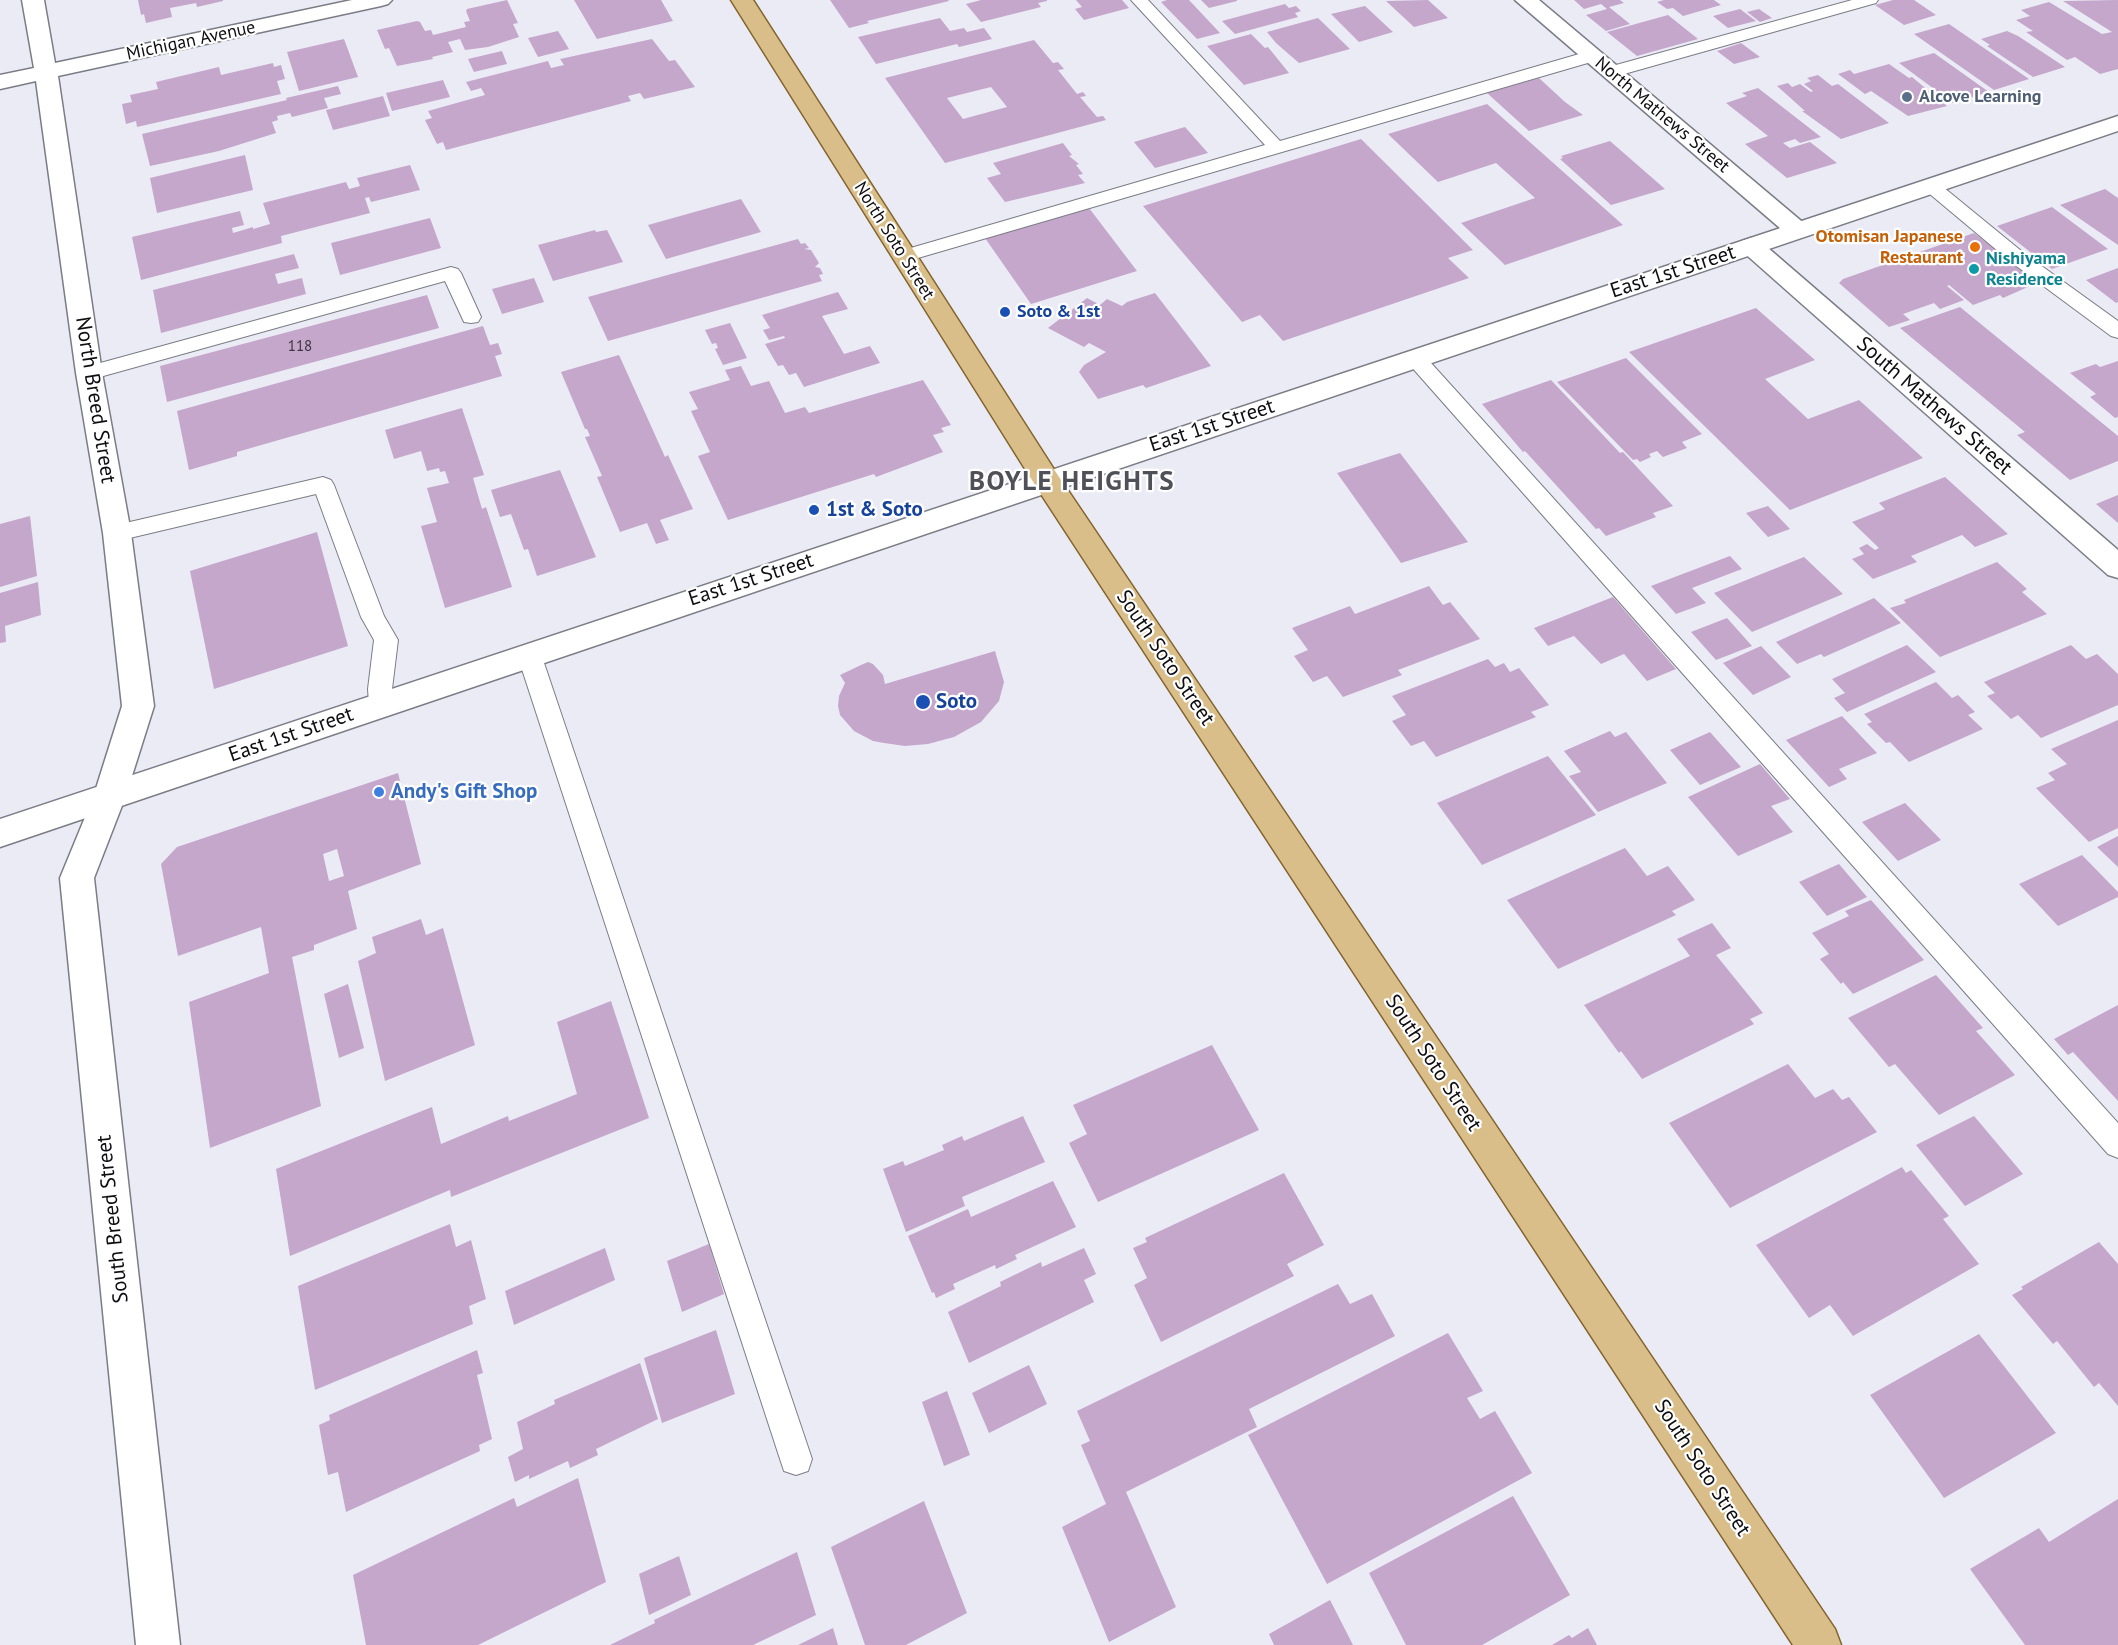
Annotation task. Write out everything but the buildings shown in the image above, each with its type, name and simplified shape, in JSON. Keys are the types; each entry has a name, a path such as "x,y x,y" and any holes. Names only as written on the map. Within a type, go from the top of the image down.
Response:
{"main road":[{"name":"North Soto Street","path":"742,0 1047,481"},
{"name":"South Soto Street","path":"1047,481 1819,1645"}],"street":[{"name":"North Breed Street","path":"33,0 46,72 89,372 117,533 138,706 109,798"},
{"name":"Michigan Avenue","path":"0,82 381,0"},
{"name":"North Mathews Street","path":"1526,0 1797,230"},
{"name":"East 1st Street","path":"0,833 109,798 381,703 2118,123"},
{"name":"South Mathews Street","path":"1751,246 2118,567"},
{"name":"South Breed Street","path":"109,798 77,878 158,1645"}],"lane":[{"path":"1139,0 1276,147"},
{"path":"1611,72 1870,0"},
{"path":"904,256 1592,56"},
{"path":"1931,186 2018,258 2118,331"},
{"path":"89,372 451,273 471,316"},
{"path":"1415,358 2118,1144"},
{"path":"117,533 323,485 373,617 386,640 380,689 381,703"},
{"path":"529,654 796,1459"}],"place":[{"name":"Alcove Learning","path":"1907,97"},
{"name":"Otomisan Japanese Restaurant","path":"1975,247"},
{"name":"Nishiyama Residence","path":"1974,269"},
{"name":"Soto & 1st","path":"1005,312"},
{"name":"1st & Soto","path":"814,510"},
{"name":"Soto","path":"923,702"},
{"name":"Andy's Gift Shop","path":"379,792"}],"district":[{"name":"BOYLE HEIGHTS","path":"1072,482"}]}
